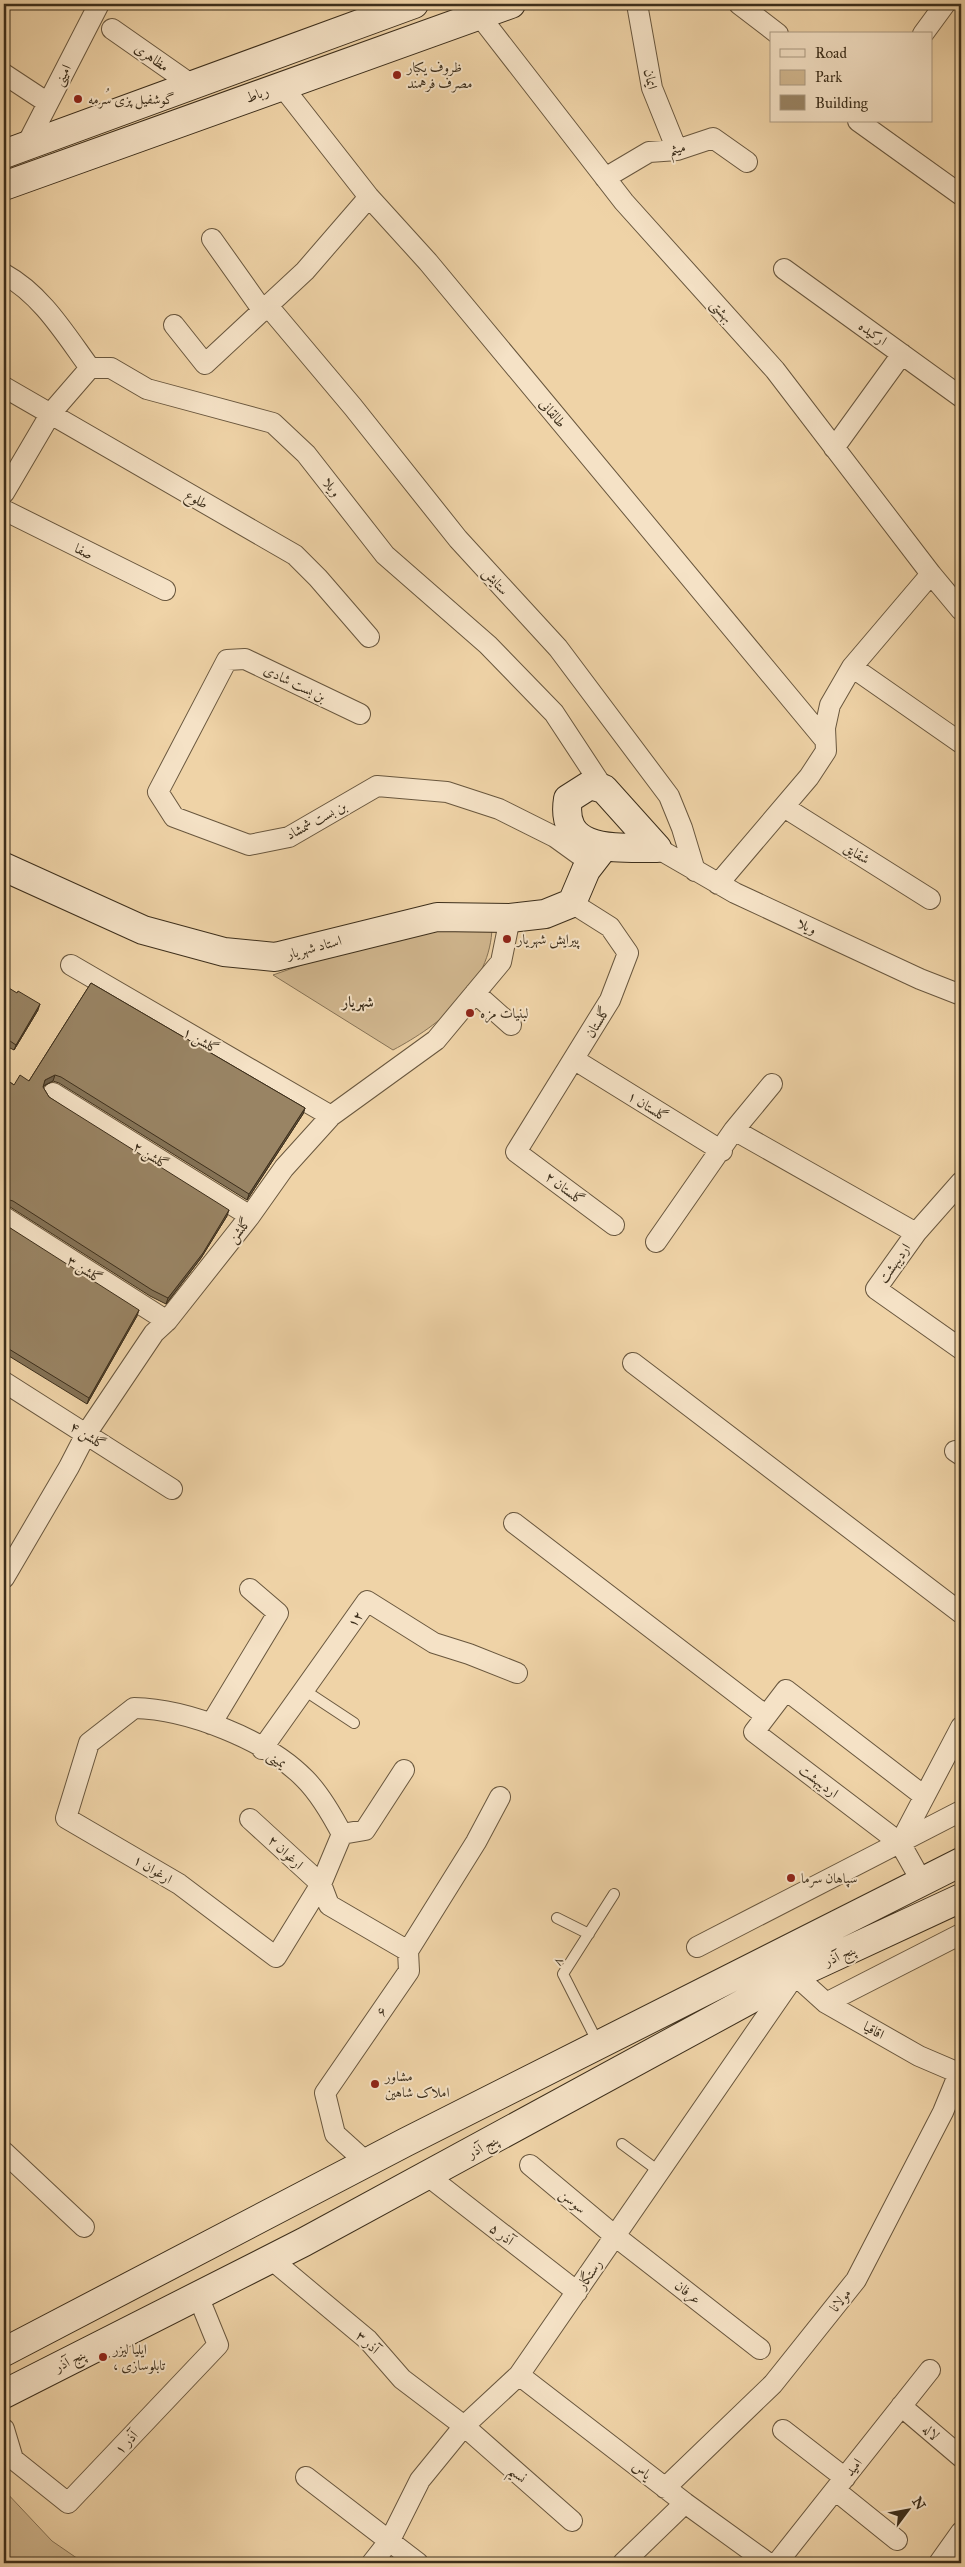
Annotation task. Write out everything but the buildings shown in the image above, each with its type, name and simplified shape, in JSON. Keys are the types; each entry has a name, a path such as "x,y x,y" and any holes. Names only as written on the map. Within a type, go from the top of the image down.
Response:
{"main road":[{"path":"15,150 414,4"},
{"name":"رباط","path":"4,186 511,4"},
{"path":"597,855 585,840 572,829 566,814 568,799 590,785 604,789 657,848"},
{"path":"597,855 657,848"},
{"path":"572,903 597,855"},
{"name":"استاد شهریار","path":"4,867 142,930 224,952 275,957 437,917 510,918 545,914 572,903"},
{"name":"پنج آذر","path":"4,2352 366,2162 910,1888 960,1865"},
{"path":"910,1888 913,1922"},
{"name":"پنج آذر","path":"4,2394 271,2259 428,2176 796,1975 961,1898"}],"street":[{"name":"امینی","path":"15,150 48,103 99,4"},
{"name":"ایمان","path":"637,4 652,88 677,150"},
{"path":"739,4 775,32"},
{"path":"923,32 944,4"},
{"name":"بهشتی","path":"479,15 604,178 775,370 931,574 961,610"},
{"name":"مظاهری","path":"112,30 192,86"},
{"path":"4,74 48,103"},
{"name":"طالقانی","path":"282,86 369,197 428,262 825,740"},
{"path":"858,122 961,195"},
{"name":"میثم","path":"604,178 649,152 677,150 713,138 747,162"},
{"path":"174,325 205,364 305,271 369,197"},
{"name":"ستایش","path":"212,239 266,309 353,407 458,539 564,656 669,796 682,828 695,871"},
{"name":"ارکیده","path":"784,269 961,397"},
{"path":"4,274 19,282 53,316 90,368 51,413 4,493"},
{"path":"834,448 902,354"},
{"name":"ویلا","path":"90,368 111,368 147,389 274,423 306,454 385,555 488,645 554,713 604,789"},
{"name":"طلوع","path":"4,387 295,555 318,578 369,637"},
{"name":"صفا","path":"4,510 165,590"},
{"path":"718,884 810,777 826,751 825,728 830,705 852,667 931,574"},
{"name":"بن بست شادی","path":"227,660 245,659 360,714"},
{"name":"بن بست شمشاد","path":"227,660 158,792 174,817 249,845 289,837 377,786 404,787 447,792 499,809 555,838 597,855"},
{"path":"852,667 961,743"},
{"name":"شقایق","path":"784,807 930,899"},
{"name":"ویلا","path":"657,848 718,884 920,979 961,995"},
{"name":"گلستان","path":"516,1152 575,1060 610,1000 628,953 610,927 572,903"},
{"name":"گلشن","path":"4,1578 69,1467 86,1434 154,1333 167,1321 250,1216 284,1168 331,1116 436,1040 501,962 510,918"},
{"name":"گلشن ۱","path":"71,965 331,1116"},
{"path":"475,993 511,1025"},
{"name":"گلستان ۱","path":"575,1060 722,1151"},
{"path":"656,1242 722,1151 734,1130 772,1084"},
{"name":"گلشن ۲","path":"53,1093 250,1216"},
{"path":"734,1130 916,1233"},
{"name":"گلستان ۲","path":"516,1152 614,1225"},
{"name":"اردیبهشت","path":"961,1182 916,1233 876,1289 961,1349"},
{"name":"گلشن ۳","path":"4,1217 167,1321"},
{"path":"634,1363 961,1613"},
{"name":"گلشن ۴","path":"4,1382 172,1489"},
{"path":"514,1524 765,1715 786,1690 924,1796"},
{"path":"211,1724 278,1612 250,1589"},
{"name":"۱۲","path":"262,1749 367,1601 434,1644 469,1654 517,1673"},
{"name":"یمینی","path":"134,1708 158,1708 226,1728 262,1749 305,1779 332,1815 342,1834"},
{"name":"ارغوان ۱","path":"134,1708 89,1743 66,1818 179,1884 276,1957 321,1884"},
{"name":"اردیبهشت","path":"765,1715 754,1732 900,1843"},
{"path":"910,1888 900,1843 961,1727"},
{"path":"404,1770 365,1830 342,1834 321,1884 329,1905 408,1952 476,1842 500,1797"},
{"path":"697,1948 961,1811"},
{"name":"ارغوان ۲","path":"250,1819 321,1884"},
{"path":"826,2003 961,1934"},
{"name":"۶","path":"366,2162 336,2134 325,2093 409,1971 408,1952"},
{"name":"اقاقیا","path":"796,1975 826,2003 919,2056 960,2074"},
{"name":"رستگار","path":"372,2563 390,2540 420,2480 464,2426 519,2375 796,1975"},
{"name":"مولانا","path":"665,2488 774,2384 856,2280 943,2112 960,2074"},
{"path":"4,2152 84,2227"},
{"name":"سوسن","path":"530,2165 615,2236"},
{"name":"آذر ۵","path":"428,2176 576,2292"},
{"name":"عرفان","path":"615,2236 760,2348"},
{"name":"آذر ۳","path":"271,2259 368,2340 402,2380 464,2426"},
{"name":"آذر ۱","path":"4,2429 14,2459 68,2503 218,2345 198,2296"},
{"name":"امید","path":"777,2563 930,2370"},
{"name":"یاس","path":"519,2375 665,2488 768,2563"},
{"name":"لاله","path":"901,2406 961,2457"},
{"name":"نسیم","path":"464,2426 572,2521"},
{"path":"783,2430 897,2540"},
{"path":"306,2477 418,2563"},
{"path":"623,2563 685,2503"},
{"path":"939,2563 961,2532"}],"lane":[{"path":"304,1690 354,1723"},
{"name":"۸","path":"599,2044 563,1974 614,1894"},
{"path":"557,1918 589,1934"},
{"path":"622,2144 660,2172"}],"green space":[{"path":"492,927 489,948 483,967 473,985 445,1015 411,1040 393,1050 273,975 313,961 431,929"},
{"path":"4,2490 52,2541 84,2563 4,2563"}],"place":[{"name":"ظروف یکبار مصرف فرهمند","path":"397,75"},
{"name":"گوشفیل پزی سُرمه","path":"78,99"},
{"name":"پیرایش شهریار","path":"507,939"},
{"name":"لبنیات مزه","path":"470,1013"},
{"name":"سپاهان سرما","path":"791,1878"},
{"name":"مشاور املاک شاهین","path":"375,2084"},
{"name":"ایلیا لیزر ، تابلوسازی","path":"103,2357"}],"district":[{"name":"شهریار","path":"358,1002"}]}
